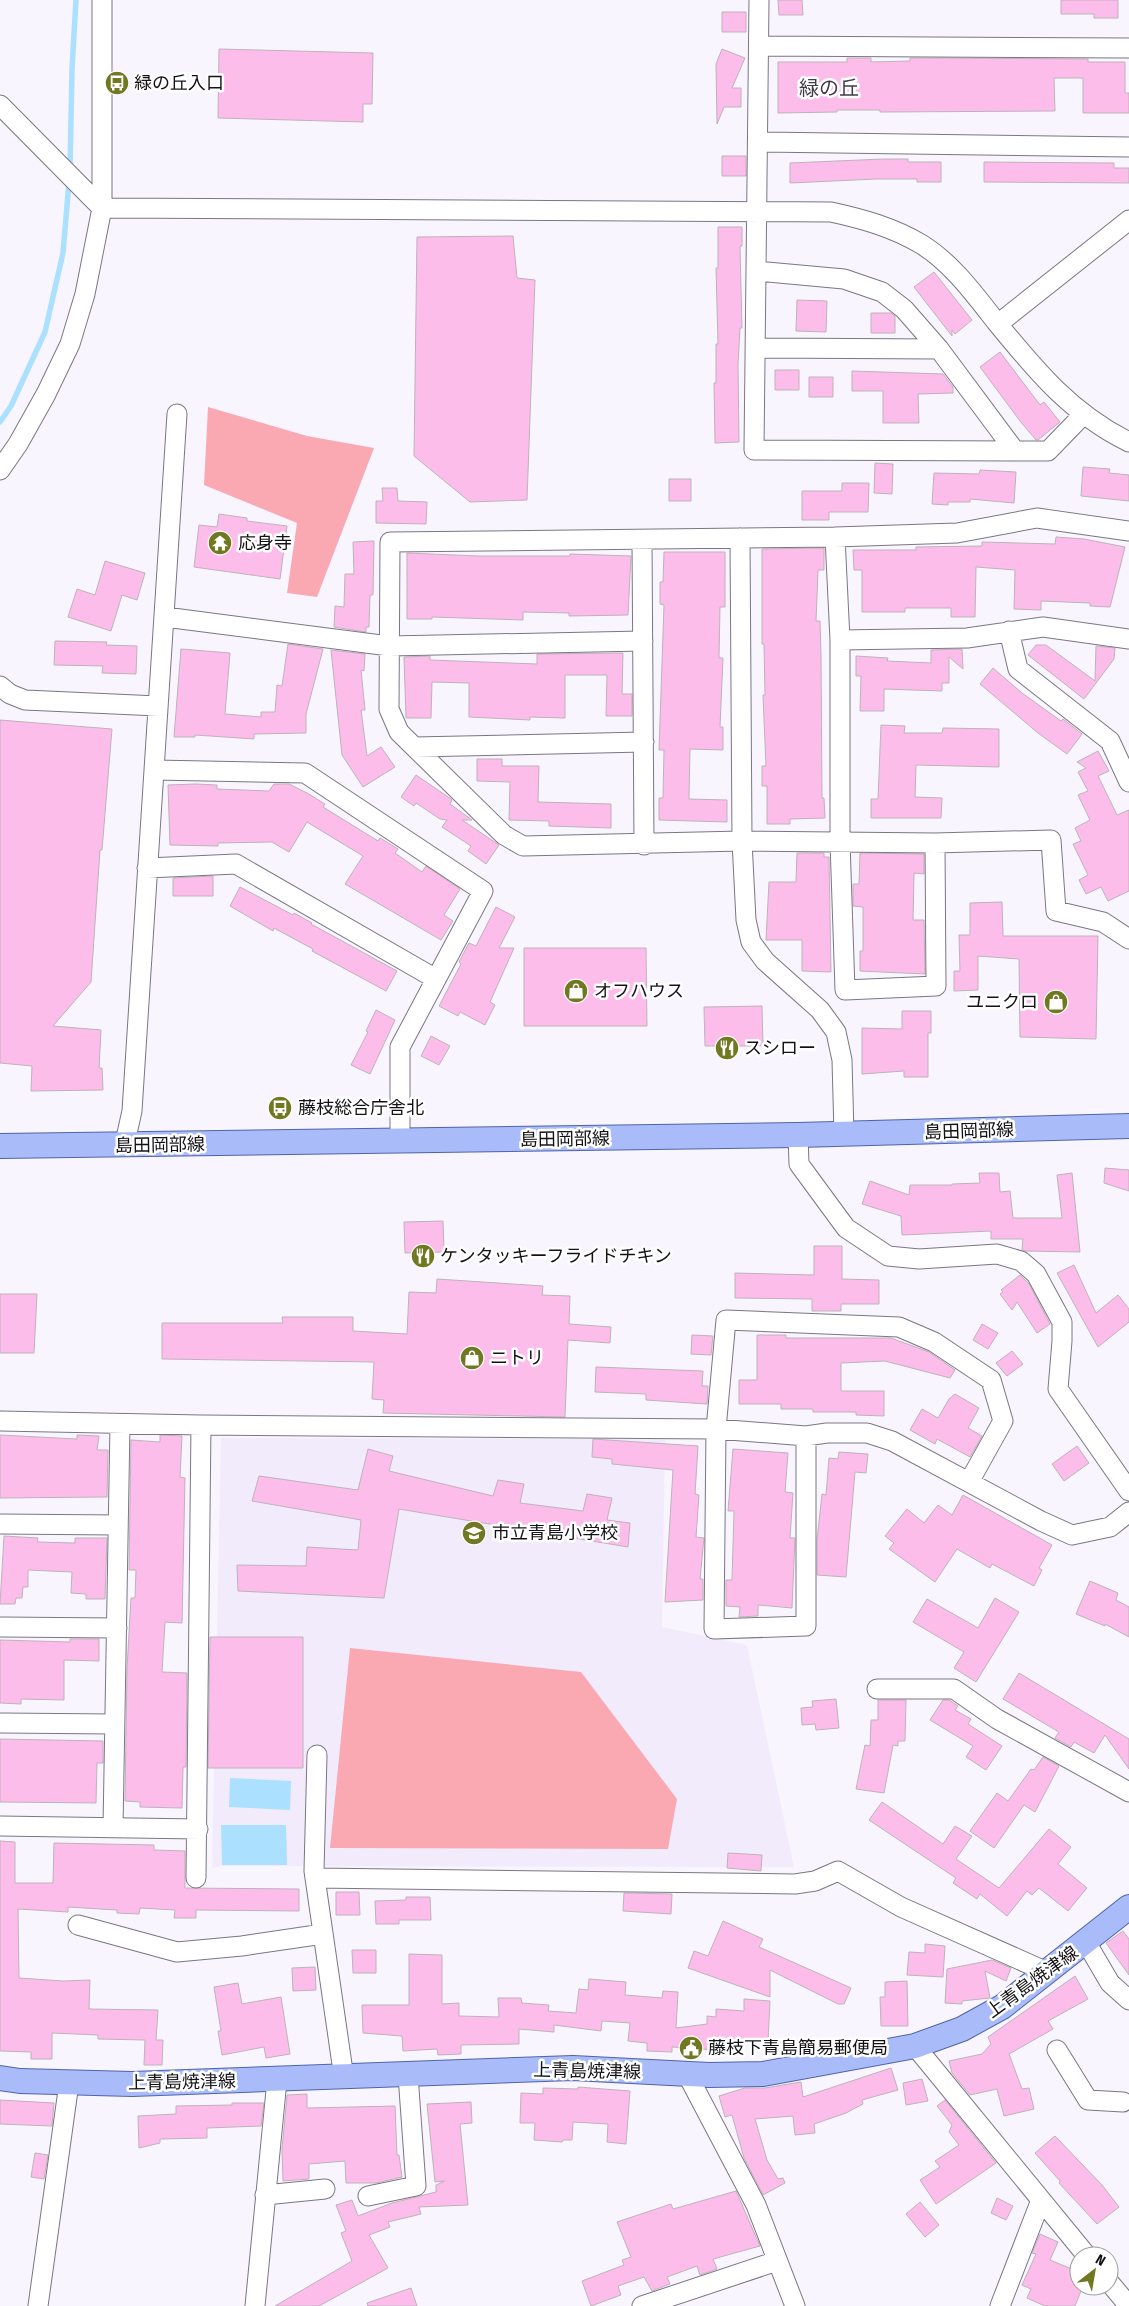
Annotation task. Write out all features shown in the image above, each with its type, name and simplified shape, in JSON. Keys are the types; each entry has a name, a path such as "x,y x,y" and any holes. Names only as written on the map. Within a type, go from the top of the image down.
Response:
{"main road":[{"name":"島田岡部線","path":"0,1146 400,1142 798,1135 1129,1126"},
{"name":"上青島焼津線","path":"0,2078 20,2081 132,2084 344,2078 573,2068 687,2074 763,2074 915,2046 962,2029 1002,2007 1129,1907"}],"street":[{"path":"0,470 18,444 46,394 70,344 85,294 102,208 102,0"},
{"path":"759,0 760,46 754,450 1048,451 1083,415"},
{"path":"760,46 1129,48"},
{"path":"0,105 102,208 831,212 888,227 922,244 947,264 1045,380 1083,415 1107,431 1129,442"},
{"path":"758,142 1129,147"},
{"path":"998,324 1129,220"},
{"path":"757,271 844,278 882,292 904,309 939,349 1015,451"},
{"path":"756,348 939,349"},
{"path":"126,1145 132,1111 177,414"},
{"path":"1129,530 1037,518 958,533 834,538 390,542 389,646 389,709 399,732 504,834 523,846 644,845 742,841 935,843 1051,840 1056,911 1103,922 1129,939"},
{"path":"740,538 742,841 746,920 752,942 765,961 820,1010 836,1032 842,1060 844,1134"},
{"path":"834,538 840,640 840,842 845,990 936,986 935,843"},
{"path":"642,541 644,845"},
{"path":"165,617 389,646 643,641"},
{"path":"840,640 967,638 1043,627 1129,639"},
{"path":"1009,631 1018,670 1110,741 1129,782"},
{"path":"0,686 10,694 26,700 158,706"},
{"path":"414,747 644,742"},
{"path":"154,770 305,773 483,891 400,1047 400,1142"},
{"path":"147,868 236,864 436,979"},
{"path":"798,1135 799,1164 816,1188 846,1228 888,1256 919,1259 997,1254 1021,1260 1036,1274 1062,1322 1058,1389 1129,1490"},
{"path":"806,1436 806,1626 714,1629 716,1430 726,1320 898,1327 934,1342 991,1380 1003,1421 969,1482"},
{"path":"0,1421 716,1430 806,1436 827,1433 867,1433 892,1441 1041,1521 1072,1535 1110,1527 1129,1512"},
{"path":"113,1828 120,1424"},
{"path":"196,1878 201,1425"},
{"path":"0,1524 118,1525"},
{"path":"0,1627 117,1628"},
{"path":"877,1689 954,1688 997,1719 1129,1792"},
{"path":"0,1723 114,1724"},
{"path":"317,1755 314,1878 344,2078"},
{"path":"0,1826 198,1829"},
{"path":"314,1878 795,1884 815,1881 838,1871 901,1907 1047,1972"},
{"path":"78,1925 178,1952 242,1946 323,1934"},
{"path":"1086,1942 1110,1983 1129,2000"},
{"path":"915,2046 1080,2246"},
{"path":"1057,2050 1088,2100 1127,2101"},
{"path":"687,2074 756,2205 795,2306"},
{"path":"368,2196 416,2186 408,2075"},
{"path":"255,2306 277,2080"},
{"path":"38,2306 69,2083"},
{"path":"265,2195 325,2189"},
{"path":"1000,2306 1041,2200"},
{"path":"642,2306 777,2260"},
{"path":"1119,2294 1129,2306"}],"shaded area":[{"path":"208,407 307,436 374,448 317,597 287,593 297,523 204,485"},
{"path":"221,1438 665,1439 662,1627 747,1645 794,1867 222,1866 212,1868"},
{"path":"350,1648 581,1672 677,1799 668,1849 330,1848"}],"water":[{"path":"230,1778 291,1781 290,1810 229,1807"},
{"path":"221,1825 286,1825 287,1865 222,1865"}],"building":[{"path":"778,0 802,0 803,15 779,15"},
{"path":"1061,0 1118,0 1118,18 1094,18 1094,14 1061,14"},
{"path":"722,12 746,12 746,32 722,32"},
{"path":"219,49 373,53 372,104 363,104 363,122 218,118"},
{"path":"722,49 745,58 732,88 741,88 741,107 724,107 717,124 716,64"},
{"path":"847,58 871,58 871,62 910,61 910,58 935,58 1088,59 1088,62 1125,62 1125,93 1129,93 1129,113 1083,113 1083,78 1054,78 1055,111 880,112 880,110 837,110 837,112 778,113 778,62 847,62"},
{"path":"722,156 746,156 746,176 722,176"},
{"path":"908,159 908,162 941,162 941,182 917,182 917,179 876,179 790,183 790,163"},
{"path":"984,162 1114,163 1114,168 1129,168 1129,183 984,182"},
{"path":"718,227 742,227 742,246 740,246 742,328 740,328 738,364 739,442 715,443 714,383 716,383 716,344 718,344 716,268 718,268"},
{"path":"513,236 517,278 535,280 527,500 470,502 414,456 417,237"},
{"path":"934,272 972,320 955,334 952,330 952,336 914,287"},
{"path":"797,300 827,301 826,332 796,331"},
{"path":"871,313 891,313 895,316 895,333 871,333"},
{"path":"1000,352 1040,405 1044,402 1060,422 1038,440 1020,421 980,367"},
{"path":"775,370 799,370 799,390 775,390"},
{"path":"852,371 943,374 953,387 953,393 918,394 919,423 883,423 883,391 852,391"},
{"path":"809,377 833,377 833,397 809,397"},
{"path":"875,463 893,464 892,494 874,493"},
{"path":"1083,467 1110,469 1109,473 1129,475 1129,501 1081,496"},
{"path":"980,470 1016,472 1014,503 970,499 970,502 948,502 948,505 932,504 934,473 979,474"},
{"path":"669,479 691,479 691,501 669,501"},
{"path":"842,483 869,483 868,512 829,512 829,520 802,520 802,491 842,491"},
{"path":"382,488 397,488 398,501 427,502 426,524 376,523 376,501 383,501"},
{"name":"応身寺","path":"219,514 247,518 247,521 287,526 280,579 194,567 199,525 217,527"},
{"path":"1056,537 1084,539 1125,547 1110,607 1090,606 1090,603 1041,601 1041,610 1014,609 1015,570 976,567 975,617 951,617 951,608 905,608 905,612 862,612 862,570 854,570 853,550 916,550 916,547 982,546 982,542 1055,544"},
{"path":"374,541 373,595 370,595 369,627 366,627 366,632 334,627 335,606 344,607 345,574 354,574 353,542"},
{"path":"824,548 824,570 818,570 816,621 820,621 822,798 824,798 825,818 790,819 790,824 767,824 767,786 762,786 762,766 766,766 763,695 765,695 764,644 762,644 762,549"},
{"path":"664,552 725,552 725,607 720,607 719,658 723,658 720,727 723,727 723,750 690,749 689,799 727,800 727,822 659,820 659,798 663,798 664,750 659,750 664,605 660,604 660,582 663,582"},
{"path":"407,553 478,556 570,556 570,554 631,556 628,615 569,616 569,613 523,612 523,620 432,617 432,619 407,619"},
{"path":"105,561 145,573 137,600 122,595 111,631 68,617 77,589 95,595"},
{"path":"55,641 107,642 106,645 137,646 136,674 102,673 103,666 54,665"},
{"path":"288,644 323,649 306,714 306,733 254,734 254,739 195,735 195,737 174,737 181,649 230,653 225,714 261,717 261,712 275,712 277,685 282,686"},
{"path":"1036,645 1046,645 1095,681 1096,646 1115,648 1114,659 1084,699 1028,655"},
{"path":"962,649 963,669 949,657 949,683 942,683 942,691 884,689 884,711 860,711 861,676 856,676 856,656 888,658 887,661 931,663 931,650"},
{"path":"331,650 365,654 364,671 361,670 365,710 361,710 367,756 381,747 395,767 363,787 342,755"},
{"path":"623,653 622,694 632,694 632,716 606,716 607,675 565,675 565,718 530,717 530,720 469,717 469,683 432,682 431,718 406,718 404,657 430,656 430,660 537,664 537,654"},
{"path":"993,668 1022,693 1061,721 1063,719 1082,734 1067,754 1038,733 980,684"},
{"path":"0,720 112,729 102,850 100,850 91,982 53,1026 101,1030 99,1068 102,1068 103,1090 31,1091 32,1066 0,1063"},
{"path":"881,725 905,726 904,733 942,733 943,728 999,729 999,767 916,765 915,797 942,798 941,818 871,818 871,799 878,799"},
{"path":"1098,751 1109,771 1098,776 1117,815 1129,810 1129,891 1108,901 1101,887 1086,894 1079,880 1088,875 1073,844 1081,841 1075,828 1090,820 1078,795 1088,791 1078,772 1086,768 1077,762"},
{"path":"477,759 502,759 502,766 539,766 538,802 611,804 611,828 549,826 549,821 509,820 510,782 477,781"},
{"path":"416,775 451,799 450,804 472,820 462,820 499,845 486,864 468,851 471,846 442,827 447,820 440,819 416,803 414,806 401,797"},
{"path":"274,784 289,784 307,793 325,804 323,807 378,841 380,838 398,849 395,853 422,872 426,866 460,889 444,915 453,921 441,940 345,884 363,856 307,822 289,852 272,842 218,843 218,846 170,845 168,785 217,785 217,789 269,791"},
{"path":"797,853 824,853 824,857 829,857 831,972 802,971 802,940 766,940 769,882 796,882"},
{"path":"860,853 924,854 924,874 914,873 913,920 924,920 925,974 860,971 860,951 863,951 863,907 853,906 853,884 859,884"},
{"path":"213,876 213,896 173,896 173,878"},
{"path":"240,887 293,915 294,913 397,971 386,991 312,951 313,949 274,928 273,931 230,906"},
{"path":"1002,902 1003,936 1098,936 1096,1039 1020,1037 1019,959 978,956 978,990 954,991 954,971 960,971 959,935 970,935 970,903"},
{"path":"496,907 515,917 499,948 514,948 490,1002 495,1005 485,1025 460,1012 458,1016 439,1006 461,964 459,962 469,943 476,946"},
{"path":"524,948 646,948 647,1026 524,1026"},
{"path":"762,1006 763,1046 705,1046 704,1007"},
{"path":"376,1010 395,1020 370,1074 351,1065 368,1032 366,1031"},
{"path":"902,1011 931,1011 931,1033 928,1033 928,1077 904,1077 904,1071 862,1074 862,1028 902,1029"},
{"path":"431,1036 450,1046 439,1065 421,1056"},
{"path":"1105,1168 1129,1170 1129,1191 1104,1183"},
{"path":"979,1173 999,1173 1000,1192 1010,1191 1013,1218 1062,1218 1057,1175 1072,1173 1080,1252 1026,1251 1022,1250 1023,1239 991,1239 991,1231 902,1235 901,1216 862,1204 870,1181 909,1195 910,1185 980,1183"},
{"path":"443,1221 444,1252 405,1253 404,1222"},
{"path":"814,1246 842,1246 842,1279 879,1280 879,1304 841,1304 841,1311 812,1311 812,1299 735,1298 735,1273 814,1275"},
{"path":"1074,1265 1096,1313 1118,1295 1129,1309 1129,1322 1098,1347 1057,1273"},
{"path":"1020,1275 1029,1284 1050,1324 1037,1333 1017,1302 1012,1310 1000,1294 1003,1292 1001,1290"},
{"path":"437,1279 543,1286 542,1295 570,1296 569,1324 611,1327 610,1343 568,1340 565,1417 383,1413 384,1400 372,1399 374,1362 162,1359 162,1323 283,1323 282,1317 353,1317 353,1331 407,1334 409,1292 436,1293"},
{"path":"0,1294 37,1294 34,1353 0,1353"},
{"path":"982,1324 998,1333 988,1349 973,1340"},
{"path":"692,1335 713,1336 711,1355 691,1354"},
{"path":"757,1335 786,1335 786,1338 891,1338 929,1352 955,1370 950,1378 885,1361 841,1363 841,1391 884,1391 884,1416 856,1415 856,1412 813,1412 813,1409 781,1409 781,1404 739,1404 739,1380 757,1380"},
{"path":"1012,1351 1023,1364 1007,1376 996,1363"},
{"path":"596,1367 703,1371 702,1386 708,1386 707,1404 646,1400 646,1394 595,1392"},
{"path":"955,1394 979,1408 968,1428 982,1436 970,1457 937,1439 935,1444 910,1430 922,1409 938,1418 949,1399"},
{"path":"0,1435 77,1439 77,1435 99,1436 97,1450 108,1450 107,1497 0,1498"},
{"path":"160,1435 182,1436 180,1477 185,1478 182,1623 165,1622 162,1672 187,1673 186,1767 183,1767 182,1808 140,1807 140,1802 125,1801 127,1669 131,1598 135,1598 136,1570 129,1570 131,1440 160,1442"},
{"path":"593,1439 698,1446 695,1494 699,1495 696,1537 704,1538 700,1579 703,1579 703,1600 665,1602 673,1470 612,1464 612,1459 592,1457"},
{"path":"1077,1446 1089,1463 1064,1481 1052,1464"},
{"path":"368,1449 393,1456 389,1471 493,1496 498,1480 524,1484 520,1503 583,1511 587,1494 612,1498 607,1520 630,1523 628,1547 399,1509 384,1598 238,1591 237,1565 306,1566 307,1547 358,1550 361,1520 252,1501 259,1476 358,1490"},
{"path":"733,1449 788,1453 785,1492 793,1493 790,1538 795,1538 792,1608 758,1605 758,1616 739,1617 740,1607 726,1606 726,1580 732,1580 734,1511 728,1511"},
{"path":"839,1452 868,1454 866,1473 855,1472 846,1577 817,1575 817,1540 822,1494 826,1495 829,1458 838,1459"},
{"path":"963,1495 1052,1545 1039,1568 1042,1570 1034,1586 992,1564 990,1568 957,1549 935,1582 889,1549 894,1543 885,1536 907,1509 924,1523 938,1505 952,1515"},
{"path":"4,1536 38,1538 37,1542 75,1543 75,1538 107,1538 105,1599 86,1599 86,1594 71,1593 72,1572 28,1570 28,1587 23,1587 22,1598 16,1598 15,1604 0,1604"},
{"path":"1090,1581 1118,1593 1116,1600 1129,1607 1129,1637 1105,1624 1105,1626 1076,1614"},
{"path":"995,1598 1019,1612 976,1682 954,1668 964,1652 913,1622 927,1599 978,1628"},
{"path":"210,1637 303,1637 303,1768 208,1768"},
{"path":"70,1639 99,1639 99,1661 64,1660 64,1700 21,1699 21,1704 0,1703 0,1640 70,1642"},
{"path":"1019,1673 1129,1739 1129,1769 1105,1735 1094,1753 1074,1742 1071,1747 1055,1738 1059,1732 1003,1699"},
{"path":"836,1699 839,1728 816,1730 815,1724 802,1725 801,1708 813,1707 812,1701"},
{"path":"878,1700 906,1700 905,1741 898,1741 898,1746 893,1745 884,1793 856,1789 865,1745 870,1746 871,1720 878,1720"},
{"path":"943,1700 949,1700 958,1706 955,1710 971,1719 968,1724 1002,1746 986,1770 966,1757 973,1746 930,1720"},
{"path":"0,1739 103,1741 103,1763 97,1763 96,1803 0,1802"},
{"path":"1043,1757 1059,1766 1035,1812 1024,1805 994,1848 970,1831 997,1793 1008,1801 1031,1769 1034,1770"},
{"path":"882,1802 943,1844 955,1826 972,1836 956,1859 999,1888 1049,1829 1071,1847 1058,1864 1087,1888 1068,1911 1039,1888 1032,1895 1027,1891 1007,1916 980,1894 977,1899 953,1883 956,1878 869,1820"},
{"path":"0,1841 15,1842 15,1883 53,1883 54,1843 154,1845 154,1850 185,1851 185,1888 299,1889 299,1911 196,1910 196,1918 174,1918 175,1910 140,1908 139,1914 117,1913 117,1910 68,1907 68,1912 18,1909 19,1978 63,1981 90,1980 89,2009 158,2010 156,2040 163,2040 162,2065 144,2065 145,2040 98,2039 98,2035 52,2033 52,2059 31,2059 31,2052 0,2051"},
{"path":"728,1853 762,1855 761,1871 727,1868"},
{"path":"336,1892 359,1892 360,1915 336,1915"},
{"path":"624,1893 672,1894 671,1914 623,1911"},
{"path":"406,1897 430,1897 431,1920 399,1920 399,1924 376,1924 375,1901 406,1900"},
{"path":"723,1921 763,1939 759,1947 851,1988 844,2004 838,2004 770,1970 770,1997 688,1968 694,1951 708,1956"},
{"path":"1123,1931 1129,1939 1129,1975 1106,1943"},
{"path":"925,1944 945,1946 943,1977 907,1975 909,1952 925,1953"},
{"path":"352,1950 376,1950 376,1973 353,1973"},
{"path":"409,1954 442,1955 442,2004 459,2003 459,2016 499,2017 498,1998 521,1998 522,2003 549,2005 548,2011 576,2013 579,1989 588,1990 589,1979 626,1982 625,1995 662,1998 663,1991 678,1992 676,2028 707,2024 707,2016 716,2017 716,2009 744,2011 744,1999 770,2001 768,2041 714,2044 715,2050 672,2047 672,2052 647,2051 647,2043 628,2041 630,2023 602,2021 601,2031 554,2025 554,2032 519,2029 519,2044 461,2045 461,2054 438,2055 437,2049 403,2051 402,2036 363,2033 362,2005 409,2005"},
{"path":"992,1960 1011,1968 1006,1981 985,1971 990,1998 962,2001 962,2004 945,2003 947,1969"},
{"path":"315,1967 316,1990 293,1991 292,1968"},
{"path":"1075,1976 1088,1999 1048,2021 1053,2029 1009,2054 1022,2089 1029,2088 1034,2109 1004,2116 997,2089 970,2095 952,2073 949,2061 982,2054 991,2044 988,2037"},
{"path":"907,1981 908,2026 881,2026 880,1997 885,1997 885,1982"},
{"path":"238,1983 242,2004 281,1997 290,2054 266,2058 264,2047 222,2055 218,2031 221,2031 214,1987"},
{"path":"891,2068 898,2090 862,2100 863,2104 846,2113 814,2124 815,2133 795,2135 793,2116 755,2119 767,2160 778,2179 783,2178 785,2183 763,2195 744,2158 732,2115 725,2117 719,2096 745,2088 765,2088 801,2082 803,2097"},
{"path":"922,2079 928,2101 906,2105 903,2083"},
{"path":"578,2087 630,2091 626,2144 607,2142 608,2124 573,2122 572,2140 563,2140 562,2142 534,2140 535,2123 520,2123 521,2093 543,2094 543,2088 578,2089"},
{"path":"307,2094 307,2108 395,2106 397,2155 399,2155 402,2177 376,2183 346,2183 345,2161 309,2164 309,2179 283,2181 282,2150 287,2095"},
{"path":"0,2100 54,2103 52,2126 0,2124"},
{"path":"945,2100 996,2163 936,2204 920,2180 940,2167 935,2161 959,2145 949,2132 952,2125 937,2106"},
{"path":"471,2102 472,2123 460,2124 468,2205 419,2207 421,2214 388,2222 390,2227 369,2235 388,2268 319,2306 275,2306 352,2261 341,2233 346,2231 336,2205 352,2200 358,2216 392,2203 436,2192 436,2185 445,2181 435,2182 427,2104"},
{"path":"232,2103 264,2103 261,2126 207,2128 207,2138 160,2139 160,2143 139,2148 138,2116 176,2114 176,2106 232,2105"},
{"path":"1055,2136 1102,2185 1119,2207 1097,2224 1059,2183 1060,2181 1035,2153"},
{"path":"35,2153 48,2155 44,2179 31,2177"},
{"path":"736,2191 760,2246 713,2259 717,2269 700,2275 697,2266 667,2277 670,2284 652,2291 644,2277 618,2286 621,2295 591,2306 582,2281 624,2265 622,2260 631,2257 617,2222 671,2204 673,2209"},
{"path":"997,2198 1013,2206 1006,2220 991,2213"},
{"path":"920,2202 939,2225 925,2237 906,2214"},
{"path":"1040,2234 1058,2242 1050,2260 1069,2268 1069,2296 1079,2296 1075,2306 1045,2306 1027,2298 1031,2289 1022,2285 1036,2254 1032,2253"},
{"path":"411,2288 417,2306 368,2306 367,2303"}],"waterway":[{"path":"70,170 72,69 76,0"},
{"path":"0,422 11,406 45,332 63,253 69,182"}],"place":[{"name":"緑の丘入口","path":"117,83"},
{"name":"応身寺","path":"220,543"},
{"name":"オフハウス","path":"576,991"},
{"name":"ユニクロ","path":"1056,1002"},
{"name":"スシロー","path":"727,1048"},
{"name":"藤枝総合庁舎北","path":"280,1108"},
{"name":"ケンタッキーフライドチキン","path":"423,1256"},
{"name":"ニトリ","path":"472,1358"},
{"name":"市立青島小学校","path":"474,1533"},
{"name":"藤枝下青島簡易郵便局","path":"691,2048"}],"district":[{"name":"緑の丘","path":"829,88"}]}
